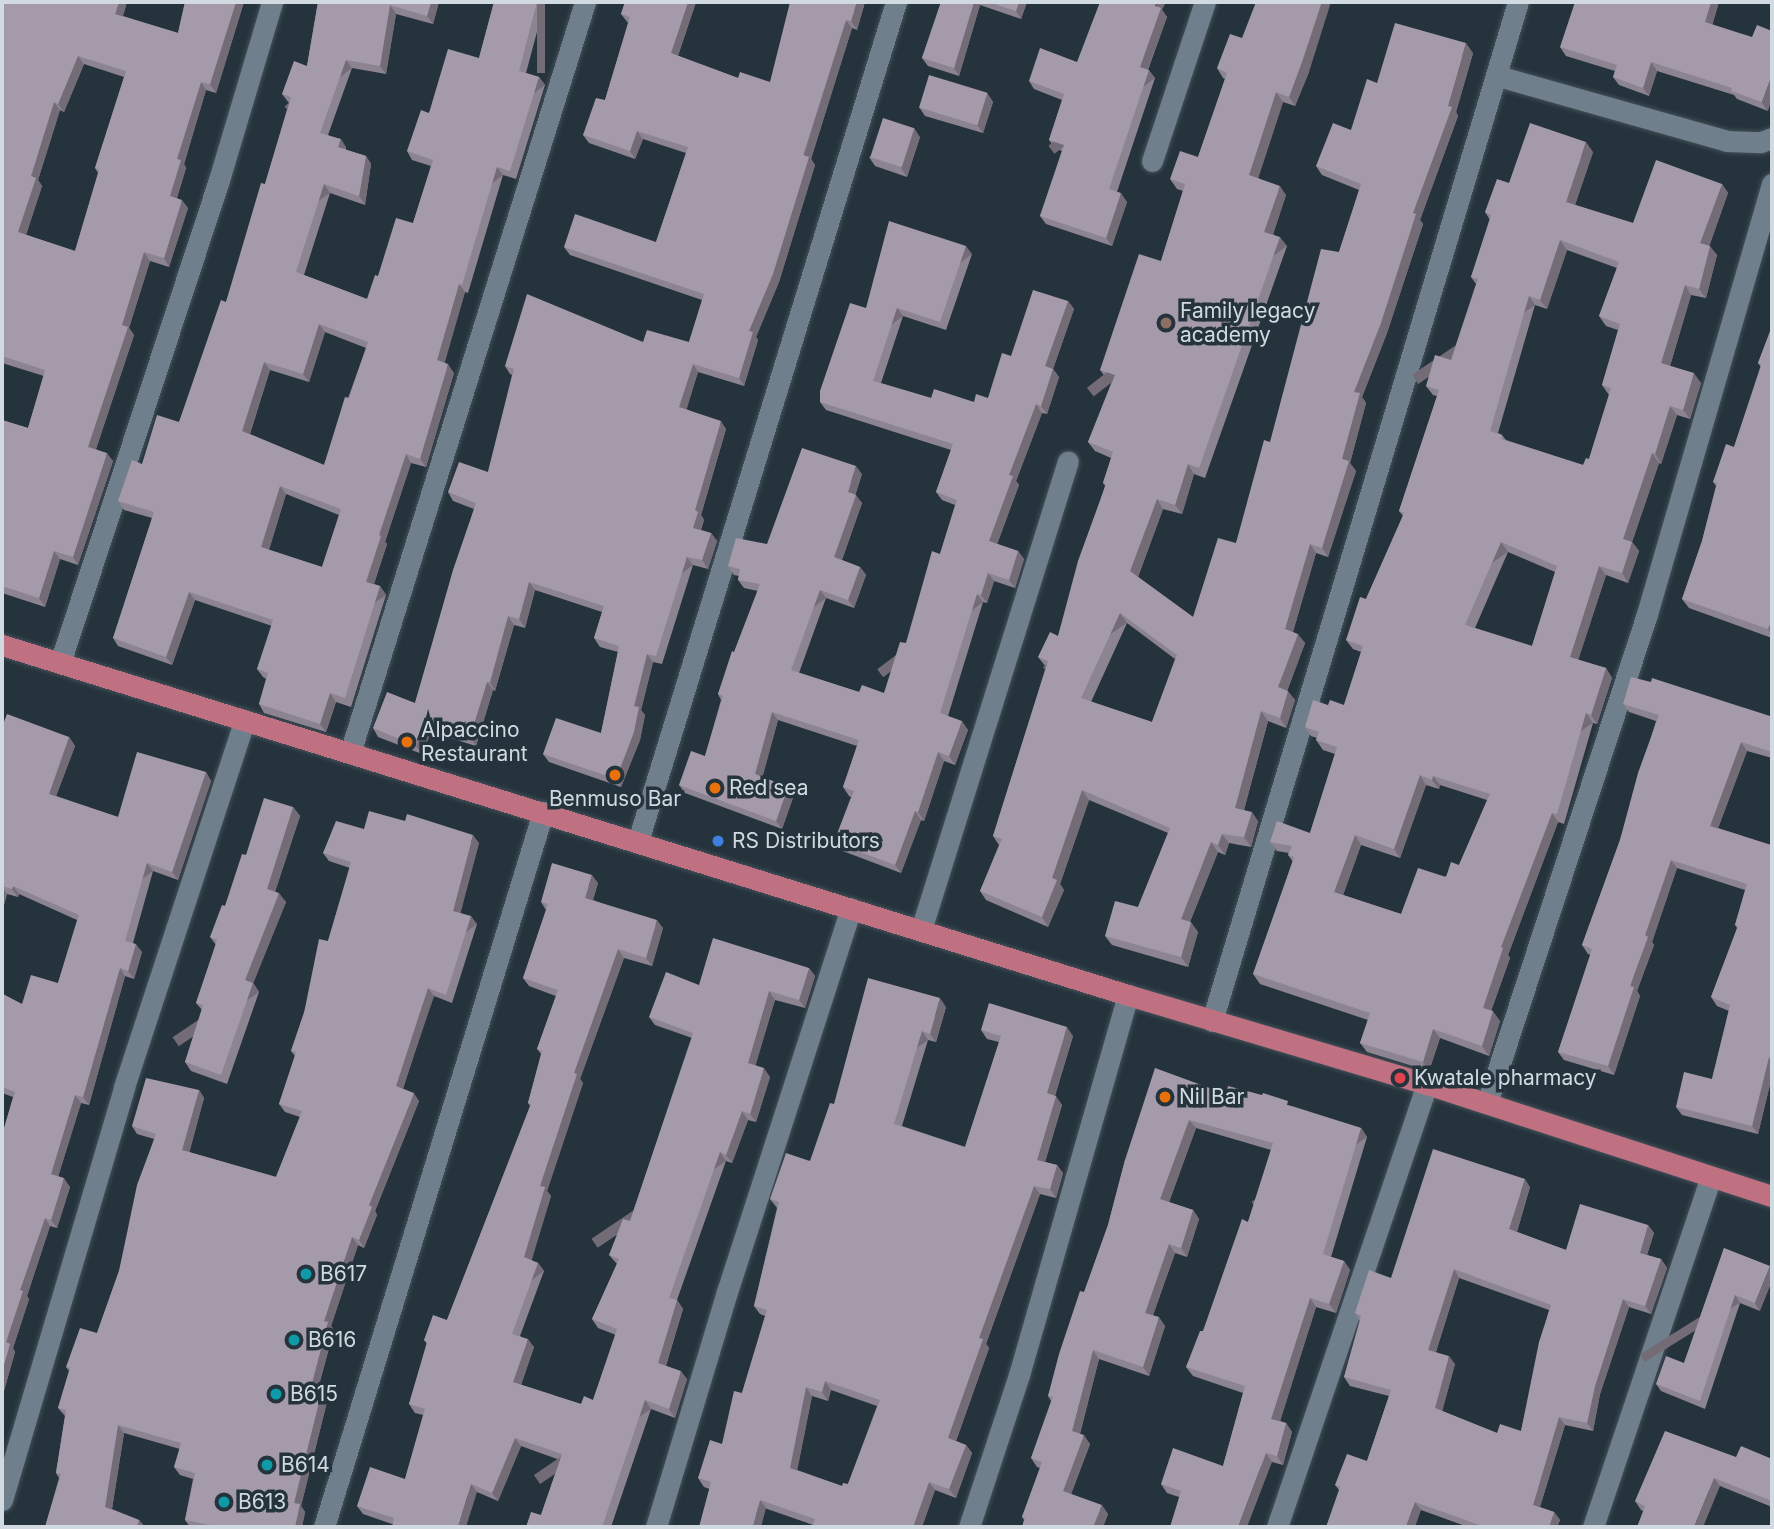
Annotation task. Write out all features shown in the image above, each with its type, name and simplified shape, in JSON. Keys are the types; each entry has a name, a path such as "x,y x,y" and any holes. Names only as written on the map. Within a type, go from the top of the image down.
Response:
{"main road":[{"path":"2,645 1212,1021 1427,1084 1772,1196"}],"street":[{"path":"60,663 215,193 272,2"},
{"path":"350,753 585,2"},
{"path":"638,841 896,2"},
{"path":"1152,161 1205,2"},
{"path":"1212,1021 1358,530 1498,76 1518,2"},
{"path":"1498,76 1727,141 1761,142 1772,138"},
{"path":"1486,1103 1647,614 1772,184"},
{"path":"921,930 1068,462"},
{"path":"2,1500 124,1087 245,720"},
{"path":"324,1527 543,812"},
{"path":"656,1527 727,1292 851,909"},
{"path":"969,1527 1019,1375 1128,995"},
{"path":"1277,1527 1427,1084"},
{"path":"1593,1527 1711,1177"}],"building":[{"path":"2,2 119,2 115,14 178,33 185,2 236,2 210,84 201,82 177,159 181,160 170,196 182,200 164,258 144,252 122,325 128,327 88,447 107,453 73,557 54,551 39,598 2,586 2,420 28,428 45,370 2,356","holes":["78,56 126,71 95,168 99,170 75,251 18,232 36,178 31,176 54,102 58,104"]},
{"path":"318,2 431,2 427,16 390,5 380,66 346,60 320,133 341,139 338,147 366,156 359,196 324,184 296,272 367,299 375,275 378,276 396,218 413,223 433,160 407,151 421,110 429,113 448,49 479,58 494,2 537,2 519,71 539,77 510,171 497,167 462,285 459,284 437,360 448,364 420,459 406,454 379,535 381,536 366,582 380,586 345,698 330,693 320,724 259,704 268,673 257,669 273,620 189,592 166,657 113,638 154,512 118,501 132,460 142,464 157,415 179,422 221,300 226,302 261,183 265,184 291,97 282,94 294,61 307,66","holes":["319,324 368,342 349,398 345,397 324,465 242,431 264,362 303,374","280,486 341,509 322,567 261,547"]},
{"path":"625,2 688,2 671,53 738,78 740,72 770,82 790,2 857,2 851,21 846,20 803,155 809,157 773,274 749,331 753,332 739,378 693,364 679,407 721,421 695,510 698,512 693,528 711,533 702,560 687,557 656,656 647,654 634,706 639,707 634,732 616,779 543,754 556,718 601,733 619,646 594,638 604,606 529,582 519,619 508,616 490,682 487,682 470,737 425,723 416,746 373,728 387,692 415,703 453,570 476,503 448,492 459,462 488,472 514,369 505,366 527,294 643,342 647,330 689,342 704,294 564,247 575,214 656,242 688,147 637,131 630,151 583,135 596,98 605,100 630,17 621,14"},
{"path":"941,2 974,2 954,68 922,58"},
{"path":"989,2 1019,2 1016,11"},
{"path":"1100,2 1157,2 1155,6 1161,8 1140,67 1149,70 1109,189 1121,193 1106,238 1040,216 1064,145 1049,140 1064,94 1029,81 1040,48 1077,62"},
{"path":"1256,2 1322,2 1289,97 1276,92 1249,175 1280,186 1264,232 1280,237 1199,468 1188,464 1175,505 1157,499 1130,571 1193,617 1218,538 1236,543 1264,440 1270,442 1321,249 1339,252 1361,184 1316,166 1333,123 1351,130 1367,79 1377,83 1395,23 1466,43 1448,106 1452,107 1413,213 1416,214 1381,323 1354,392 1360,393 1342,459 1349,461 1322,548 1310,544 1285,629 1298,634 1278,687 1288,691 1280,718 1261,711 1235,808 1252,812 1244,837 1222,834 1218,845 1211,842 1181,919 1191,922 1181,957 1105,936 1115,901 1138,907 1170,828 1082,790 1052,878 1057,880 1042,917 980,891 1002,839 993,836 1048,661 1038,657 1050,632 1058,636 1078,561 1106,484 1103,483 1113,452 1088,442 1115,375 1100,370 1139,254 1161,261 1185,184 1170,179 1180,151 1198,157 1227,73 1217,68 1230,34 1242,38","holes":["1120,613 1177,655 1152,722 1081,698"]},
{"path":"1575,2 1711,2 1705,22 1752,37 1757,25 1772,31 1772,75 1762,102 1731,91 1732,88 1651,62 1643,88 1613,77 1617,65 1560,47"},
{"path":"929,75 987,93 977,125 919,108"},
{"path":"883,118 914,128 902,167 870,157"},
{"path":"1530,123 1586,142 1566,202 1633,223 1656,160 1722,184 1700,243 1710,246 1699,289 1685,285 1661,363 1694,373 1683,410 1670,406 1655,454 1652,453 1623,539 1632,542 1622,573 1599,566 1570,657 1606,668 1591,715 1586,713 1557,814 1552,813 1501,947 1503,948 1483,1008 1493,1011 1482,1046 1433,1029 1423,1062 1360,1043 1370,1013 1253,974 1294,857 1288,855 1292,846 1270,842 1277,821 1310,833 1337,747 1316,740 1319,732 1305,727 1313,700 1328,705 1330,700 1344,705 1363,646 1346,640 1360,597 1366,599 1404,513 1399,511 1439,390 1426,386 1435,355 1451,360 1478,279 1471,277 1491,215 1485,212 1497,179 1509,183","holes":["1560,240 1619,262 1599,316 1620,324 1602,385 1611,388 1589,459 1586,458 1583,465 1501,439 1502,435 1490,431 1529,296 1540,300","1501,542 1557,566 1532,646 1465,625","1420,775 1432,780 1433,776 1490,794 1459,865 1451,862 1446,877 1418,868 1401,914 1334,892 1355,835 1394,849"]},
{"path":"889,221 966,246 940,322 897,308 873,381 931,398 934,389 974,402 976,394 988,398 1002,353 1011,356 1033,290 1068,301 1045,366 1053,369 1041,406 1036,404 1009,475 1013,476 989,541 1018,551 1009,580 988,573 981,595 977,594 940,713 962,721 949,756 938,752 918,812 915,811 895,865 834,842 854,791 843,787 859,740 772,712 755,774 788,787 776,821 679,785 691,751 705,756 723,696 718,694 732,651 734,652 760,584 738,580 740,569 728,566 736,538 767,544 802,448 856,466 848,492 856,495 834,557 860,567 848,600 820,590 791,670 859,692 862,685 884,693 900,642 906,643 932,551 940,554 957,500 936,492 953,444 820,402 820,391 850,303 866,308"},
{"path":"1772,326 1772,619 1768,629 1682,599 1702,541 1717,483 1713,482 1726,444 1734,447 1761,365 1758,363"},
{"path":"1631,677 1651,682 1652,678 1770,716 1772,710 1772,752 1741,742 1710,826 1771,845 1772,842 1772,1058 1769,1057 1752,1126 1676,1107 1684,1072 1712,1079 1730,1005 1711,997 1738,926 1735,925 1747,884 1671,860 1645,935 1648,937 1630,986 1634,987 1608,1066 1558,1052 1592,949 1582,945 1620,840 1638,773 1659,715 1623,704"},
{"path":"7,714 69,737 49,794 118,817 137,752 206,772 172,872 147,863 125,941 136,944 128,971 120,968 83,1097 75,1095 51,1174 64,1178 51,1220 45,1218 20,1290 23,1291 6,1342 10,1344 2,1372 2,1135 15,1092 2,1087 2,996 3,994 22,1004 31,975 58,983 79,915 13,886 12,889 2,886 2,727"},
{"path":"264,798 293,807 267,889 279,893 245,980 253,983 221,1075 185,1062 203,1005 196,1003 217,940 210,937 222,905 225,906 242,854 246,855"},
{"path":"369,811 405,821 407,814 473,835 453,911 471,916 446,995 428,988 396,1086 414,1093 369,1205 372,1207 359,1240 352,1237 324,1321 328,1322 311,1387 322,1390 294,1503 300,1504 295,1527 220,1527 185,1520 195,1473 174,1467 181,1443 118,1425 105,1507 139,1520 137,1527 45,1527 61,1474 56,1473 66,1410 58,1408 70,1368 66,1367 80,1328 97,1333 119,1271 137,1185 156,1134 132,1126 146,1078 199,1090 182,1150 276,1177 302,1111 279,1104 296,1052 291,1051 304,1013 319,939 328,941 351,862 323,853 336,821 364,829"},
{"path":"552,863 592,875 585,898 657,920 646,958 618,949 574,1073 577,1074 540,1186 545,1187 524,1257 538,1263 512,1334 528,1339 513,1382 581,1404 584,1396 593,1400 617,1329 592,1319 619,1259 609,1255 623,1219 630,1221 693,1033 649,1017 666,972 699,985 713,938 809,968 799,1000 769,991 748,1063 764,1068 750,1114 742,1111 726,1155 720,1152 669,1298 677,1300 658,1363 681,1371 669,1409 645,1400 602,1527 526,1527 531,1512 541,1515 562,1454 515,1438 492,1493 471,1484 458,1527 392,1527 394,1518 357,1506 370,1467 405,1479 425,1409 409,1404 427,1342 424,1340 433,1315 447,1320 531,1104 528,1103 542,1051 537,1049 558,990 523,978 548,904 541,902"},
{"path":"868,978 940,998 930,1034 922,1031 894,1124 965,1147 1001,1036 981,1030 989,1003 1067,1027 1047,1093 1056,1096 1037,1160 1057,1165 1050,1189 1034,1186 979,1338 983,1339 948,1438 966,1445 949,1489 929,1482 913,1527 812,1527 815,1519 760,1500 753,1527 699,1527 711,1482 698,1478 710,1440 722,1444 734,1391 742,1393 767,1310 754,1306 779,1202 770,1199 786,1153 810,1161 830,1103 834,1104","holes":["825,1381 880,1400 848,1484 843,1483 842,1486 790,1468 806,1387 822,1392"]},
{"path":"1155,1068 1226,1094 1228,1086 1262,1095 1263,1093 1288,1101 1287,1105 1361,1128 1323,1254 1344,1261 1329,1304 1310,1298 1271,1419 1286,1423 1277,1456 1266,1453 1238,1527 1170,1527 1181,1491 1161,1484 1173,1448 1223,1466 1245,1386 1186,1367 1200,1331 1203,1331 1242,1219 1248,1222 1273,1143 1189,1120 1160,1199 1193,1210 1181,1248 1169,1244 1145,1313 1159,1317 1143,1367 1093,1350 1072,1431 1084,1435 1063,1491 1102,1505 1093,1527 1022,1527 1025,1518 1022,1517 1042,1462 1031,1458 1053,1397 1048,1396 1059,1354 1080,1291 1084,1292 1108,1225 1125,1160"},
{"path":"1433,1149 1525,1179 1509,1229 1566,1250 1580,1204 1648,1225 1640,1253 1661,1259 1645,1306 1623,1299 1595,1386 1587,1423 1559,1417 1533,1505 1554,1512 1549,1527 1485,1527 1415,1502 1406,1527 1326,1527 1340,1487 1335,1485 1347,1454 1367,1461 1391,1390 1344,1377 1361,1316 1355,1313 1369,1270 1391,1278","holes":["1454,1269 1551,1305 1539,1342 1521,1431 1500,1424 1497,1433 1435,1408 1449,1356 1428,1350"]},
{"path":"1724,1248 1770,1266 1755,1303 1735,1295 1700,1401 1656,1384 1666,1356 1684,1363"},
{"path":"1665,1431 1736,1457 1741,1446 1772,1459 1772,1501 1714,1478 1694,1527 1637,1527 1645,1506 1635,1501"}],"place":[{"name":"Family legacy academy","path":"1166,323"},
{"name":"Alpaccino Restaurant","path":"407,742"},
{"name":"Benmuso Bar","path":"615,775"},
{"name":"Red sea","path":"715,788"},
{"name":"RS Distributors","path":"718,841"},
{"name":"Kwatale pharmacy","path":"1400,1078"},
{"name":"Nil Bar","path":"1165,1097"},
{"name":"B617","path":"306,1274"},
{"name":"B616","path":"294,1340"},
{"name":"B615","path":"276,1394"},
{"name":"B614","path":"267,1465"},
{"name":"B613","path":"224,1502"}]}
